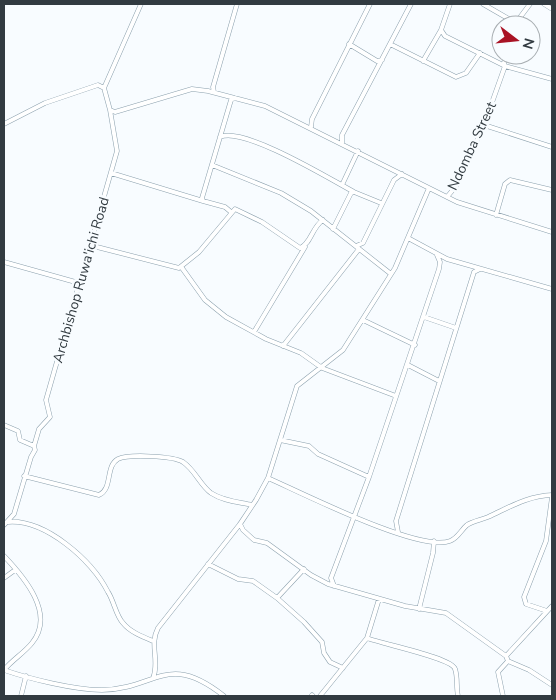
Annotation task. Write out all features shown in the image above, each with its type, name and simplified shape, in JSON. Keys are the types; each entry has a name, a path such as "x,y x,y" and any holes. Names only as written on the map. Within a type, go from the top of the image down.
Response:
{"street":[{"path":"98,85 104,88 105,80 141,4"},
{"path":"214,92 237,4"},
{"path":"311,127 312,119 370,4"},
{"path":"342,143 342,135 411,4"},
{"path":"423,61 441,30 450,4"},
{"path":"483,4 500,15"},
{"path":"522,15 530,4"},
{"path":"544,4 552,9"},
{"path":"441,30 445,36 491,58"},
{"path":"349,44 377,60 382,60"},
{"path":"390,44 456,76 466,73 480,53"},
{"path":"504,65 552,79"},
{"name":"Ndomba Street","path":"447,197 456,186 484,125 504,65"},
{"path":"4,124 45,103 98,85 105,80"},
{"name":"Archbishop Ruwa'ichi Road","path":"34,446 39,429 50,417 46,400 111,173 117,144 104,88"},
{"path":"110,110 120,111 192,89 214,92 265,106 311,127 447,197 474,208 552,232"},
{"path":"203,201 202,196 220,136 231,100 234,98"},
{"path":"484,125 552,147"},
{"path":"220,136 232,136 268,146 354,192 381,203"},
{"path":"342,185 358,151"},
{"path":"212,165 281,193 324,220 391,274"},
{"path":"111,173 225,207 232,212"},
{"path":"283,346 362,243 394,180 402,174"},
{"path":"496,215 505,184 510,180 552,190"},
{"path":"153,678 156,668 153,641 163,621 240,524 252,506 268,478 297,386 343,350 363,320 391,274 429,188"},
{"path":"334,228 349,195 354,192"},
{"path":"182,268 226,222 232,212 238,209 262,222 295,246 300,248 306,245"},
{"path":"254,332 306,245 315,226 324,220"},
{"path":"408,238 447,259 552,289"},
{"path":"91,242 97,247 182,268 205,300 216,311 254,332 301,353 322,368 396,396"},
{"path":"334,586 332,578 424,317 440,262 437,255"},
{"path":"440,262 447,259"},
{"path":"4,262 79,283"},
{"path":"399,533 396,530 396,520 474,272 472,266"},
{"path":"474,272 480,269"},
{"path":"424,317 456,328"},
{"path":"363,320 414,345"},
{"path":"408,365 439,381"},
{"path":"4,425 16,428 19,432 20,440 34,446 35,450 14,514 6,524"},
{"path":"280,440 308,446 318,454 369,476"},
{"path":"26,475 99,495 106,488 112,465 117,460 135,456 179,460 191,470 212,494 252,506"},
{"path":"268,478 355,517 399,533 444,542 454,539 471,523 488,517 519,500 552,496 546,541 524,597 526,604 547,611"},
{"path":"6,524 30,525 48,531 76,553 92,568 104,584 122,622 153,641"},
{"path":"240,524 243,530 254,540 268,543 311,575 334,586 451,616 506,656 508,661 529,670 552,686"},
{"path":"419,609 434,553 434,541"},
{"path":"4,556 37,600 40,628 32,643 4,670"},
{"path":"208,564 238,579 253,581 277,598 304,622 322,642 324,653 330,662 343,668"},
{"path":"277,598 304,569"},
{"path":"4,578 15,570"},
{"path":"320,696 367,638 379,599"},
{"path":"506,656 552,606"},
{"path":"367,638 409,649 419,655 449,661 455,668 458,696"},
{"path":"503,696 498,672 508,661"},
{"path":"156,668 162,675"},
{"path":"4,670 97,690 120,687 175,673 198,678 224,696"},
{"path":"21,696 26,676"}]}
